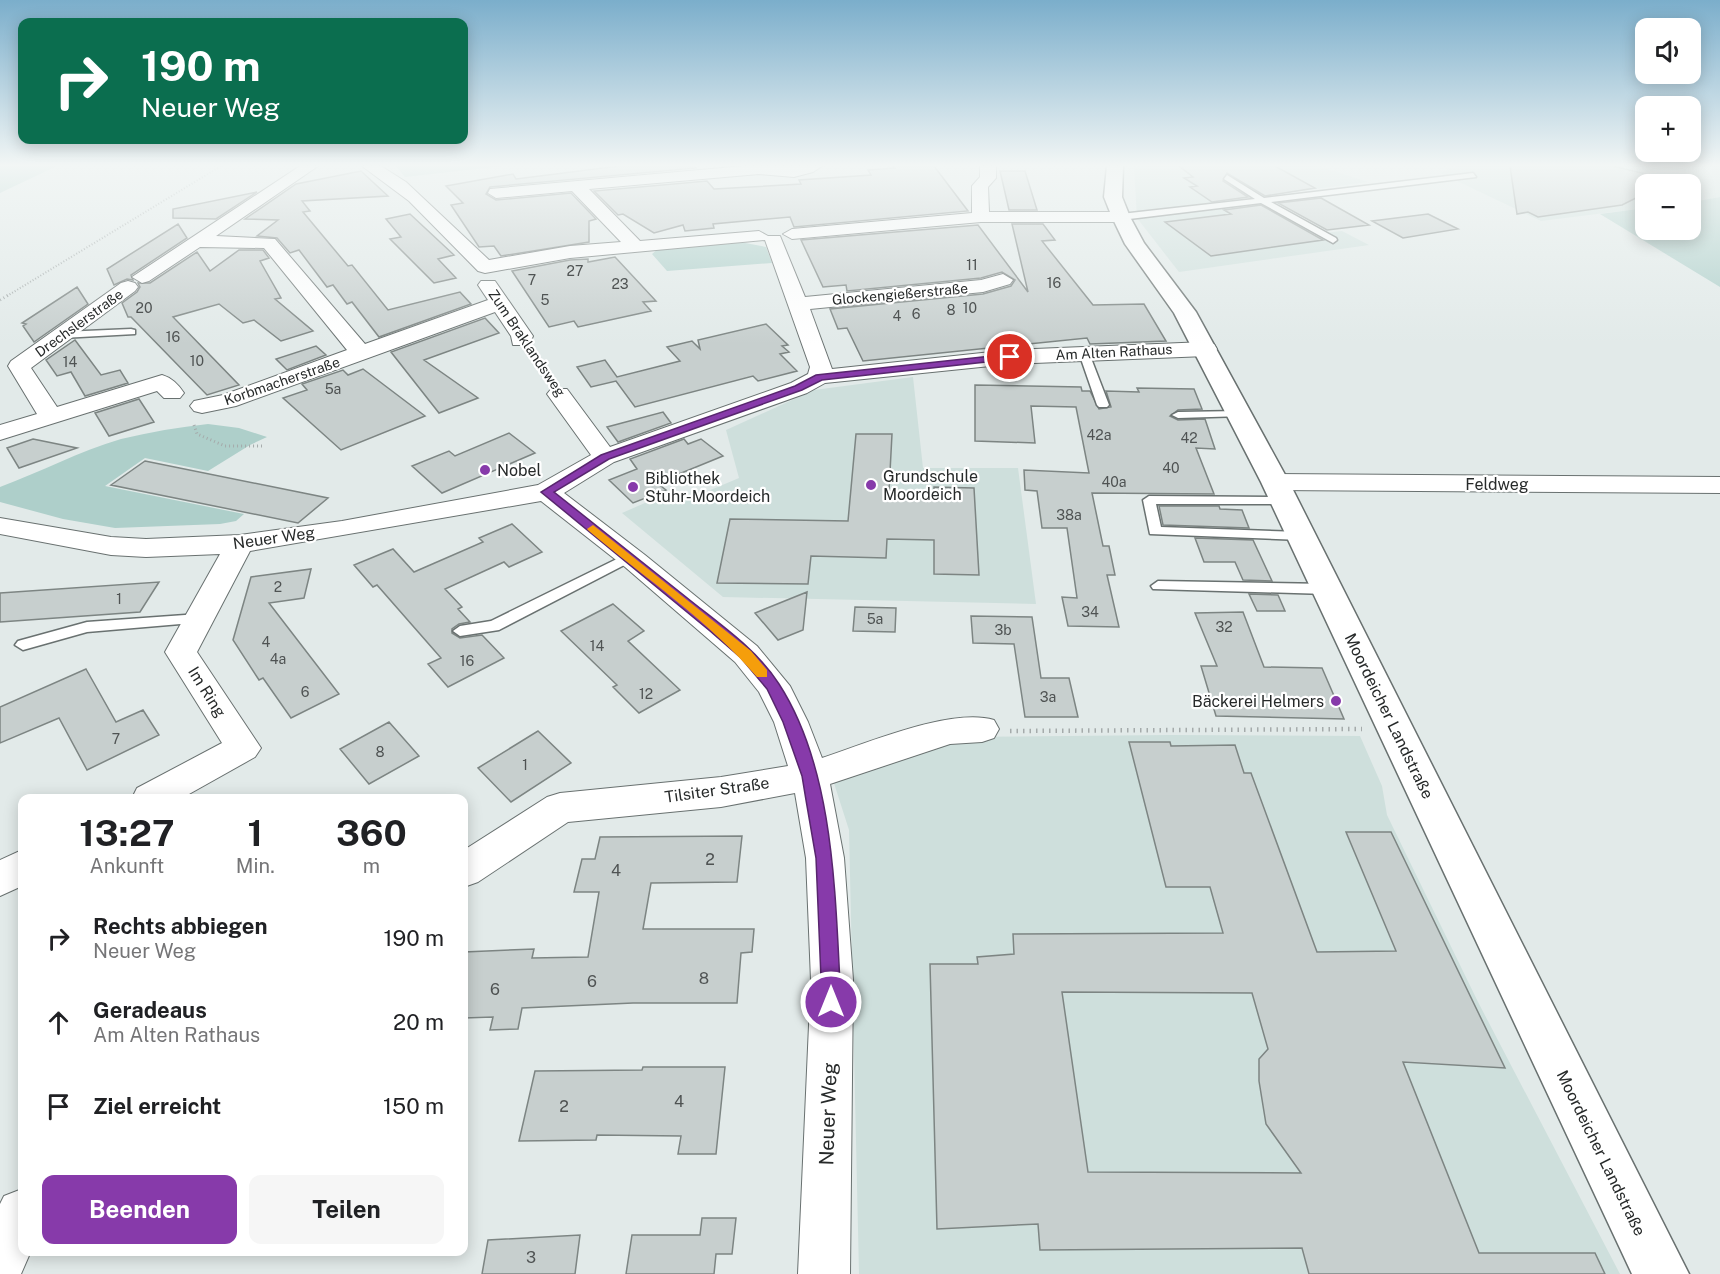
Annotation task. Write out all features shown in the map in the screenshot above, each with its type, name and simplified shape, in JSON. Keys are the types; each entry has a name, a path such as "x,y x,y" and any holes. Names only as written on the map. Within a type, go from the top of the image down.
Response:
{"main road":[{"name":"Moordeicher Landstraße","path":"1125,225 1135,244 1185,312 1240,414 1396,729 1588,1130 1661,1274"}],"street":[{"path":"198,241 221,225"},
{"name":"Zum Braklandsweg","path":"443,225 485,267 480,274 522,336 521,340"},
{"path":"615,225 635,246"},
{"path":"485,267 554,254 894,225"},
{"path":"775,237 821,367 819,377"},
{"name":"Drechslerstraße","path":"51,417 19,366 135,282 198,241"},
{"name":"Korbmacherstraße","path":"198,241 269,243 361,353"},
{"name":"Glockengießerstraße","path":"798,304 982,286 1002,280"},
{"name":"Korbmacherstraße","path":"197,412 500,303"},
{"name":"Am Alten Rathaus","path":"605,457 799,388 819,377 1010,357 1206,349"},
{"path":"0,433 162,382 172,393"},
{"name":"Zum Braklandsweg","path":"559,394 605,457"},
{"name":"Neuer Weg","path":"0,526 111,546 180,547 240,544 546,492 605,457"},
{"name":"Feldweg","path":"1279,491 1720,485"},
{"name":"Neuer Weg","path":"546,492 746,654 773,686 791,722 810,776 825,858 832,980 824,1274"},
{"name":"Im Ring","path":"157,794 243,748 182,651 240,544"},
{"name":"Tilsiter Straße","path":"468,867 560,808 721,792 810,776 949,731 982,729"},
{"path":"0,879 18,869"},
{"path":"0,1260 18,1222"}],"lane":[{"path":"1308,225 1334,240"},
{"path":"62,335 131,332"},
{"path":"1084,353 1102,405"},
{"path":"1178,415 1240,414"},
{"path":"1279,491 1149,500 1155,531 1301,536"},
{"path":"460,631 494,626 629,557"},
{"path":"1158,586 1327,589"},
{"path":"23,645 87,627 199,619"}],"path":[{"path":"0,300 123,225"},
{"name":"Zum Braklandsweg","path":"521,340 559,394"},
{"path":"197,412 197,434 225,446 262,446"},
{"path":"982,729 1024,731 1396,729"}],"shaded area":[{"path":"1143,225 1311,225 1324,233 1342,231 1369,245 1179,272"},
{"name":"Grundschule Moordeich","path":"913,377 923,468 1018,468 1036,604 723,597 622,513 670,492 682,502 739,478 726,430 814,390"},
{"path":"1360,736 1382,786 1387,815 1478,1002 1620,1274 859,1274 849,830 832,777 949,737"}],"green space":[{"path":"1619,225 1635,225 1635,235"},
{"path":"1701,225 1720,225 1720,287 1643,240 1701,240"},
{"path":"740,242 766,247 772,263 667,271 652,254 658,249"},
{"path":"208,424 239,428 267,437 208,471 145,458 105,486 244,514 236,521 220,524 115,528 63,519 0,502 0,487 90,449 132,436"}],"building":[{"path":"176,225 179,225 187,238 131,275 133,280 127,279 114,285 107,269"},
{"path":"271,225 314,225 348,266 352,265 388,310 460,292 471,304 379,337 352,302 347,304 333,285 327,287 299,250 290,253 277,238 257,236"},
{"path":"391,225 422,225 454,255 438,259 456,278 434,283 390,239 401,237"},
{"path":"465,225 589,225 589,242 501,256 494,246 479,247"},
{"path":"642,225 681,225 654,233"},
{"path":"683,225 713,225 714,228 685,231"},
{"path":"978,225 1028,292 1012,225 1044,225 1055,240 1042,241 1093,305 1144,304 1166,341 1090,344 1087,338 863,361 847,328 838,329 830,309 983,294 1011,286 1015,280 1002,272 981,278 847,291 846,285 823,287 801,240"},
{"path":"1170,225 1297,225 1323,240 1211,256"},
{"path":"1319,225 1365,225 1327,230"},
{"path":"1380,225 1451,225 1458,229 1403,238"},
{"path":"239,250 263,250 269,258 260,261 281,298 275,299 313,331 281,341 254,320 243,323 219,304 173,317 239,385 207,395 131,317 128,317 122,303 137,292 140,287 138,283 150,283 197,252 210,271"},
{"path":"615,257 656,301 643,302 651,311 578,327 574,321 549,327 512,271 570,260 588,259 588,262"},
{"path":"77,287 88,304 34,342 23,326 26,324 22,323"},
{"path":"485,318 499,333 424,360 478,398 439,413 391,352"},
{"path":"766,324 788,345 782,346 789,352 780,354 797,371 758,381 753,376 635,407 616,381 591,387 577,367 605,360 617,377 680,361 667,347 692,341 700,349 698,340"},
{"path":"75,340 101,375 120,370 128,383 85,396 71,372 57,376 46,360"},
{"path":"316,346 326,355 287,370 276,359"},
{"path":"363,369 425,416 341,450 283,398 307,390 302,384 343,370 348,375"},
{"path":"975,385 1081,387 1082,391 1090,391 1099,409 1111,407 1106,391 1139,392 1137,388 1194,389 1202,409 1178,410 1170,416 1178,420 1205,419 1215,449 1196,448 1214,494 1092,493 1103,546 1109,546 1115,575 1107,575 1119,627 1068,626 1062,597 1077,598 1067,528 1042,528 1037,491 1025,490 1024,470 1089,473 1076,407 1031,406 1035,443 975,441"},
{"path":"139,399 154,422 109,436 95,413"},
{"path":"663,412 671,423 618,442 607,427"},
{"path":"509,433 535,453 442,493 412,466 449,451 455,456"},
{"path":"856,434 892,434 889,491 934,492 934,487 974,488 979,575 934,574 934,540 887,539 886,558 811,556 808,584 717,583 730,519 848,521"},
{"path":"33,439 77,448 19,468 7,448"},
{"path":"684,439 688,444 701,439 723,456 657,483 666,490 633,503 609,480 637,469 630,459"},
{"path":"145,461 328,498 298,523 111,485"},
{"path":"1159,506 1219,506 1220,509 1242,510 1249,528 1163,525"},
{"path":"512,524 542,552 509,567 504,562 445,589 462,607 458,609 470,622 459,624 452,629 452,633 460,638 482,635 504,658 448,687 428,664 441,658 377,585 373,587 354,565 393,549 414,572 483,542 479,538"},
{"path":"1195,538 1253,540 1272,581 1243,580 1235,562 1204,562"},
{"path":"311,569 304,598 269,603 339,694 291,718 263,678 259,680 233,640 251,577"},
{"path":"159,582 140,612 0,622 0,593"},
{"path":"807,592 803,630 778,640 755,613"},
{"path":"1249,594 1278,595 1285,611 1257,611"},
{"path":"613,604 644,631 628,641 680,690 639,713 613,687 617,685 561,631"},
{"path":"855,607 896,608 895,632 853,631"},
{"path":"1243,612 1264,667 1322,668 1344,719 1216,716 1201,666 1217,666 1195,613"},
{"path":"971,616 1032,617 1041,678 1069,678 1078,717 1025,717 1014,644 973,643"},
{"path":"86,669 116,722 143,710 159,735 87,770 59,718 0,743 0,707"},
{"path":"389,722 419,756 369,784 340,749"},
{"path":"538,731 571,763 511,802 478,768"},
{"path":"1129,742 1170,742 1171,746 1235,745 1244,773 1251,773 1317,952 1396,951 1346,832 1391,832 1505,1068 1403,1062 1479,1253 1595,1253 1605,1274 1309,1274 1302,1248 1040,1250 1038,1224 937,1229 930,964 978,964 977,957 1014,954 1013,934 1223,933 1210,887 1166,887","holes":["1062,992 1252,993 1268,1049 1259,1059 1259,1081 1266,1124 1301,1173 1088,1172"]},
{"path":"742,836 737,882 651,883 643,929 754,929 752,952 741,953 737,1003 633,1003 522,1008 518,1029 490,1030 493,1017 468,1018 468,952 534,949 532,958 588,957 599,892 574,892 582,859 595,859 600,837"},
{"path":"643,1067 725,1067 716,1154 678,1154 681,1136 597,1135 596,1140 519,1141 535,1071 642,1070"},
{"path":"702,1218 736,1218 732,1254 716,1254 714,1274 626,1274 632,1235 700,1235"},
{"path":"580,1235 575,1274 482,1274 488,1240"}],"slow traffic":[{"path":"593,529 715,627 746,654 762,673"}],"place":[{"name":"Nobel","path":"485,470"},
{"name":"Grundschule Moordeich","path":"871,485"},
{"name":"Bibliothek Stuhr-Moordeich","path":"633,487"},
{"name":"Bäckerei Helmers","path":"1336,701"}],"route":[{"path":"831,1002 832,980 825,858 810,776 791,722 773,686 746,654 715,627 546,492 605,457 799,388 819,377 1010,357"}]}
